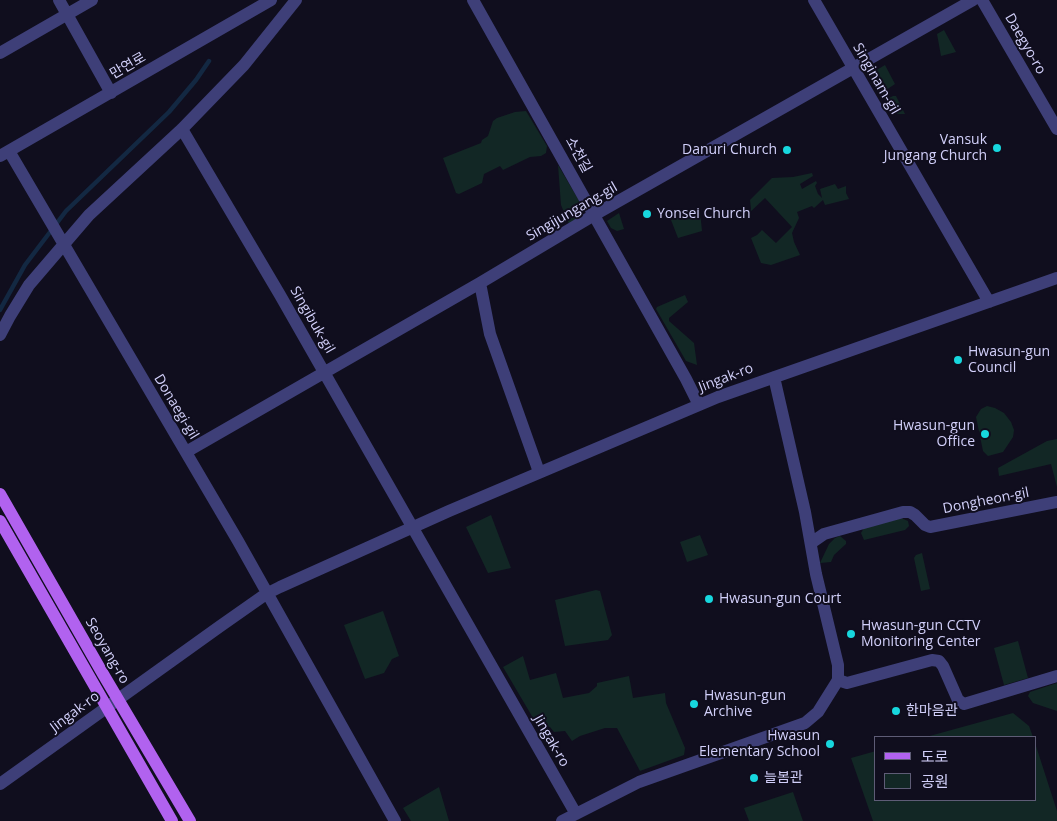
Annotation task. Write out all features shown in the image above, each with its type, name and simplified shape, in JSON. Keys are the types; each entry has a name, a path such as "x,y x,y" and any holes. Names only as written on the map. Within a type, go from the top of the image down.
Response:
{"main road":[{"name":"Seoyang-ro","path":"0,494 190,821"},
{"name":"Seoyang-ro","path":"0,521 172,821"}],"street":[{"path":"59,0 111,93"},
{"path":"0,53 92,0"},
{"name":"만연로","path":"5,154 271,0"},
{"path":"0,335 29,285 61,241 182,129 244,65 296,0"},
{"name":"소천길","path":"473,0 686,379 698,404"},
{"name":"Singinam-gil","path":"814,0 989,302"},
{"name":"Singijungang-gil","path":"186,452 480,283 594,215 973,0"},
{"name":"Daegyo-ro","path":"982,0 1057,129"},
{"name":"Singibuk-gil","path":"182,129 413,527"},
{"name":"Donaegi-gil","path":"5,154 48,219 238,541 266,594"},
{"name":"Jingak-ro","path":"0,784 266,594 413,527 698,404 1057,278"},
{"path":"480,283 490,334 539,472"},
{"path":"562,821 639,782 805,723 818,712 838,680 838,665 816,574 811,543 774,377"},
{"name":"Dongheon-gil","path":"811,543 824,534 903,512 910,512 930,527 1057,502"},
{"name":"Jingak-ro","path":"413,527 576,814"},
{"path":"266,594 395,821"},
{"path":"838,680 847,683 932,660 939,661 958,700 964,704 1057,676"}],"green space":[{"path":"944,30 956,52 941,56 937,34"},
{"path":"885,65 895,84 880,94 873,78 875,71"},
{"path":"896,96 905,114 892,114 886,104 887,99"},
{"path":"526,111 547,146 546,153 541,156 530,157 503,170 500,166 484,174 482,183 459,194 456,193 443,158 481,143 488,136 493,121 497,118 515,112"},
{"path":"558,165 581,204 578,218 569,224 561,205"},
{"path":"812,173 813,176 800,184 802,189 816,181 815,186 822,198 820,189 835,184 838,189 846,186 846,193 849,199 825,205 823,200 814,208 812,206 797,212 799,218 792,233 800,255 771,265 761,263 751,238 762,230 776,243 792,227 765,198 747,215 751,209 750,200 772,178 793,177"},
{"path":"700,211 702,231 678,238 671,220"},
{"path":"619,213 624,229 617,231 611,228 607,221"},
{"path":"685,295 688,302 669,318 669,321 694,343 697,365 686,361 656,309"},
{"path":"987,406 1004,413 1014,430 1013,437 1003,452 988,456 983,451 976,417 981,409"},
{"path":"1057,439 1057,487 1051,464 999,476 998,468 1047,441"},
{"path":"491,515 511,568 488,573 466,527"},
{"path":"901,518 908,521 909,526 905,530 864,540 861,533 864,528"},
{"path":"700,535 708,555 687,562 680,542"},
{"path":"840,536 846,541 846,544 834,555 831,562 820,563 829,544"},
{"path":"922,553 930,589 921,591 914,558"},
{"path":"596,590 600,591 612,635 608,640 565,646 555,600"},
{"path":"383,611 399,656 392,659 384,673 365,679 344,625"},
{"path":"1018,641 1028,678 1004,685 994,648"},
{"path":"523,656 530,680 556,673 563,698 589,693 597,686 597,683 629,676 633,698 665,693 666,703 685,748 684,755 640,771 617,728 605,728 580,736 572,741 565,731 554,732 550,727 536,723 503,667"},
{"path":"1057,683 1057,711 1033,703 1028,696 1030,692"},
{"path":"1013,713 1029,726 1033,736 930,736"},
{"path":"1037,749 1057,811 1057,821 873,821 851,758 874,752 874,801 1037,801"},
{"path":"439,787 449,821 411,821 403,808"},
{"path":"793,792 803,821 749,821 744,808"}],"waterway":[{"path":"0,310 25,265 66,211 169,112 209,61"}],"place":[{"name":"Vansuk Jungang Church","path":"997,148"},
{"name":"Danuri Church","path":"787,150"},
{"name":"Yonsei Church","path":"647,214"},
{"name":"Hwasun-gun Council","path":"958,360"},
{"name":"Hwasun-gun Office","path":"985,434"},
{"name":"Hwasun-gun Court","path":"709,599"},
{"name":"Hwasun-gun CCTV Monitoring Center","path":"851,634"},
{"name":"Hwasun-gun Archive","path":"694,704"},
{"name":"한마음관","path":"896,711"},
{"name":"Hwasun Elementary School","path":"830,744"},
{"name":"늘봄관","path":"754,778"}]}
